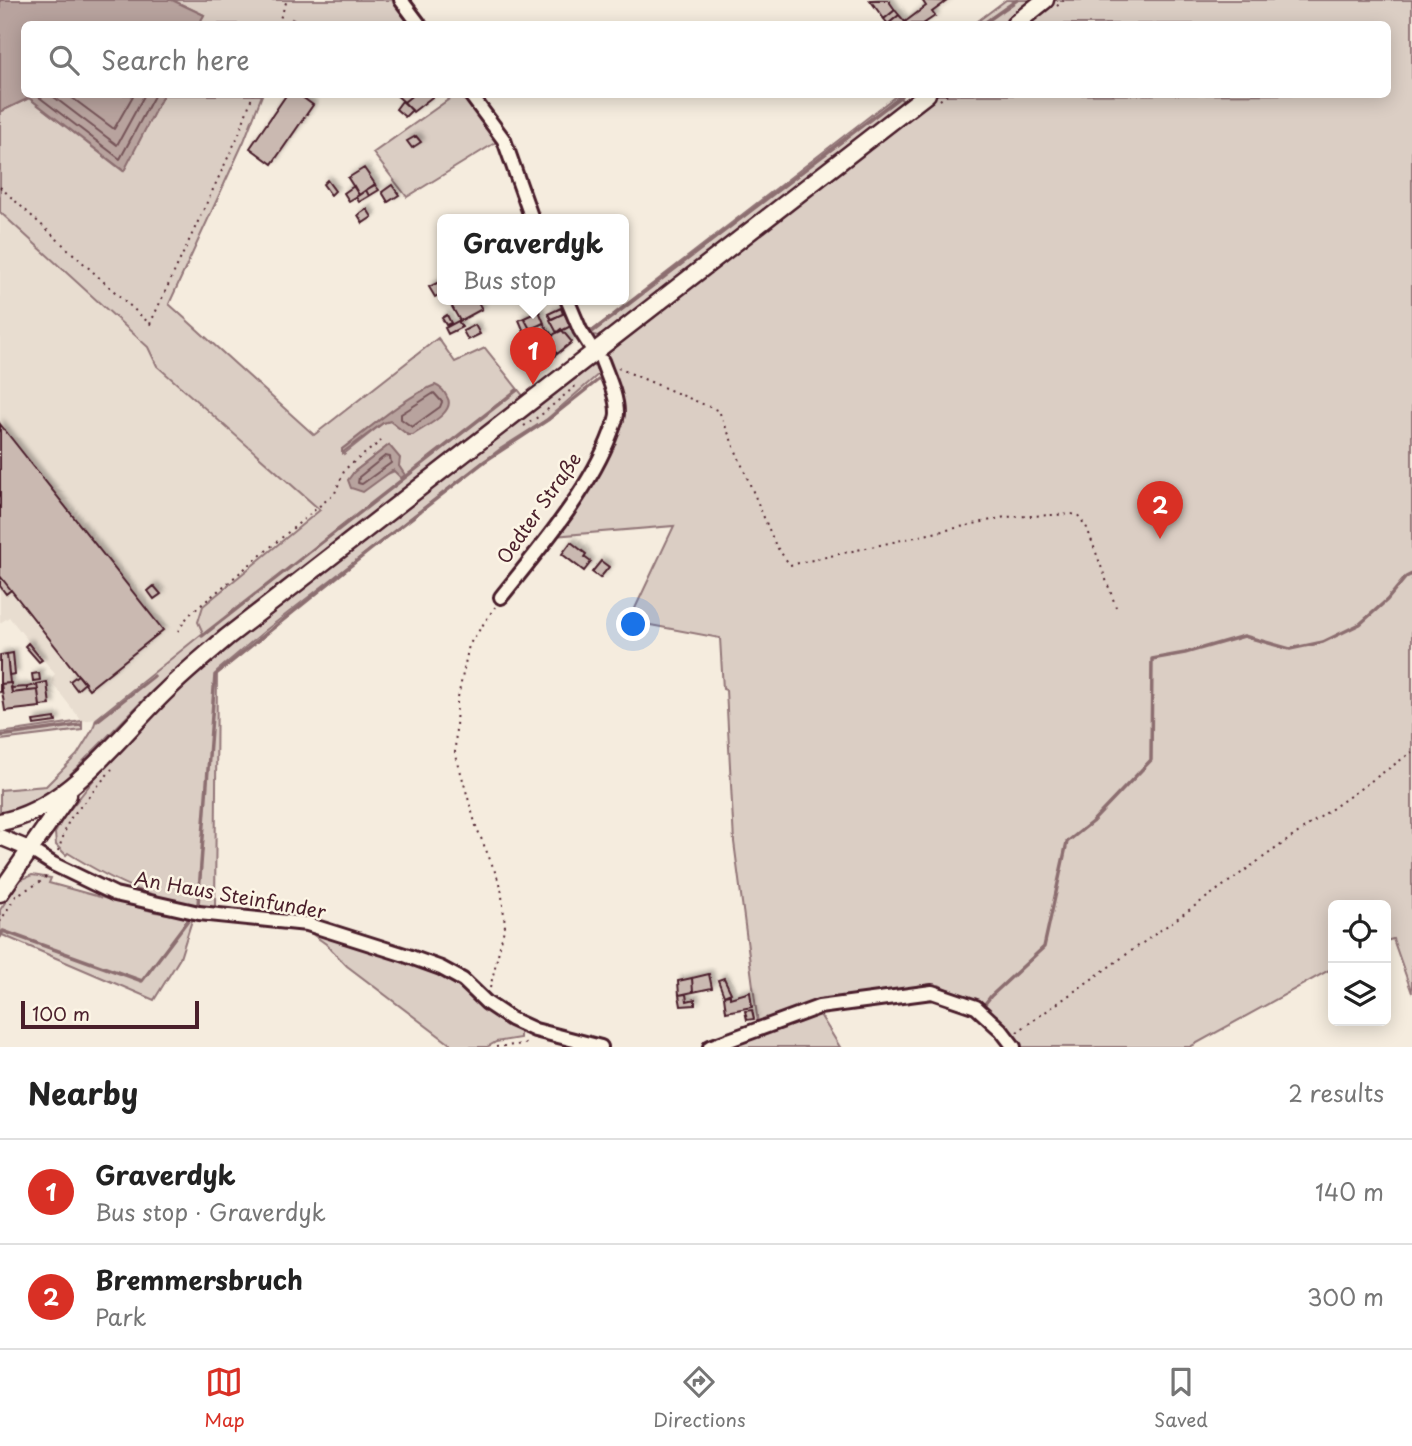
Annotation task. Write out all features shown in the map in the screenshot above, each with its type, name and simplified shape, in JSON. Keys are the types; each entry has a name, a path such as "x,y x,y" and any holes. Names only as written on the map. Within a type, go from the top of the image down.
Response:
{"main road":[{"path":"1019,21 1045,0"},
{"path":"0,822 18,819 42,808 79,778 168,689 227,637 598,357 922,98"},
{"path":"0,893 79,778"}],"street":[{"path":"401,0 417,21"},
{"path":"473,98 504,141 530,214"},
{"name":"Oedter Straße","path":"501,597 548,537 584,484 607,444 618,414 611,386 598,357 580,330 569,305"},
{"path":"0,837 29,849"},
{"name":"An Haus Steinfunder","path":"29,849 115,894 199,913 307,924 405,955 441,968 463,980 487,1003 511,1019 536,1030 601,1047"},
{"path":"710,1047 819,1007 932,992 976,1007 1011,1043"}],"path":[{"path":"279,21 287,0"},
{"path":"0,187 150,324 239,134 252,98"},
{"path":"598,357 719,411 776,547 790,565 1006,517 1077,514 1087,528 1116,607"},
{"path":"523,426 541,415 582,380"},
{"path":"178,631 188,616 335,493 345,469 381,441"},
{"path":"487,1003 505,925 501,886 476,826 455,752 457,702 469,646 501,597"},
{"path":"1011,1043 1412,752"},
{"path":"60,843 69,820 114,766"},
{"path":"0,922 15,897 25,888 44,880 48,861"},
{"path":"496,1047 524,1044 536,1030"}],"shaded area":[{"path":"172,0 395,0 412,21 201,21 204,15"},
{"path":"1006,0 1034,0 1009,21 978,21"},
{"path":"1054,0 1412,0 1412,993 1391,940 1391,900 1328,900 1328,971 1190,1047 1021,1047 1007,1027 982,1007 939,985 815,1003 758,1024 734,842 726,690 723,689 720,638 629,621 674,526 553,536 596,475 621,424 623,405 614,373 603,371 609,363 607,355 613,346 932,98 1391,98 1391,21 1029,21"},
{"path":"29,98 123,171 161,98 261,98 244,141 169,304 314,435 438,338 455,362 485,348 524,397 202,648 152,691 48,797 0,817 0,790 46,786 77,755 96,719 203,633 198,622 203,606 320,510 157,366 148,347 0,212 0,112","holes":["426,389 408,435 390,421 383,423 344,454 342,449","389,445 399,466 395,471 352,488 349,480 354,472"]},
{"path":"451,98 467,98 498,141 407,197 373,153"},
{"path":"893,98 900,98 904,102 605,334 597,336 589,333 625,305 629,305 629,302"},
{"path":"0,212 148,347 157,366 320,510 203,606 203,633 96,719 82,721 52,683 55,674 9,617 0,623"},
{"path":"590,362 600,373 547,419 500,449 217,671 215,909 173,901 138,890 68,853 66,855 56,845 55,833 64,817 115,753 155,710 237,637"},
{"path":"82,721 82,730 0,740 0,733"},
{"path":"32,875 51,878 49,883 155,912 193,917 180,958 154,1000 0,934 0,910 20,880"},
{"path":"308,931 433,971 520,1029 520,1038 496,1042 487,1047 454,1047 347,966 326,944"},
{"path":"819,1013 840,1047 738,1047 736,1044"}],"water":[{"path":"0,0 172,0 204,15 201,21 21,21 21,98 29,98 0,112"},
{"path":"29,98 161,98 124,171"},
{"path":"435,385 444,391 449,403 444,414 438,419 413,435 408,435 390,421 383,423 342,453 342,449 388,414"},
{"path":"389,445 400,458 399,466 405,475 401,478 393,470 363,492 351,488 348,480 354,472"}],"building":[{"path":"870,0 888,0 895,10 884,19"},
{"path":"922,0 947,1 932,12 935,16 928,21 906,21 926,6"},
{"path":"895,10 899,15 892,21 884,19"},
{"path":"899,15 904,21 892,21"},
{"path":"284,98 303,98 313,105 272,164 250,148"},
{"path":"409,98 431,98 413,112 404,102"},
{"path":"402,101 412,110 405,117 396,109"},
{"path":"416,136 421,142 412,148 407,141"},
{"path":"364,168 375,184 359,195 348,178"},
{"path":"327,180 335,191 331,195 323,184"},
{"path":"375,185 379,190 369,196 366,190"},
{"path":"392,185 399,195 388,202 382,192"},
{"path":"354,186 359,195 349,201 344,193"},
{"path":"366,190 369,196 359,202 356,197"},
{"path":"367,209 372,217 363,223 358,215"},
{"path":"437,283 437,296 435,297 429,287"},
{"path":"451,305 480,305 482,309 460,321"},
{"path":"561,308 563,314 551,319 548,314"},
{"path":"539,311 544,323 530,329 524,318"},
{"path":"564,313 571,326 557,333 550,320"},
{"path":"447,315 451,323 446,325 442,318"},
{"path":"524,318 530,329 524,332 519,320"},
{"path":"458,321 462,327 448,334 445,328"},
{"path":"543,323 553,336 546,341 535,327"},
{"path":"475,325 480,334 468,340 463,331"},
{"path":"535,327 550,346 544,351 527,330"},
{"path":"561,329 572,342 557,354 546,341"},
{"path":"550,346 557,354 550,359 544,351"},
{"path":"0,424 163,630 89,689 0,576"},
{"path":"571,542 586,554 584,557 591,562 584,571 562,554"},
{"path":"601,561 609,567 600,578 592,572"},
{"path":"0,576 11,590 6,594 0,586"},
{"path":"154,586 161,594 154,599 148,591"},
{"path":"28,643 42,660 39,662 25,646"},
{"path":"13,653 15,674 9,675 7,654"},
{"path":"7,654 10,683 1,684 0,692 0,655"},
{"path":"39,673 40,680 33,681 32,674"},
{"path":"78,675 85,683 77,690 70,681"},
{"path":"47,682 50,705 40,706 37,684"},
{"path":"11,683 12,693 38,690 40,707 5,711 1,684"},
{"path":"37,685 38,690 27,691 27,687"},
{"path":"27,687 27,691 12,693 11,688"},
{"path":"55,718 56,722 34,725 33,721"},
{"path":"709,974 712,988 693,992 692,978"},
{"path":"692,978 693,992 679,995 678,981"},
{"path":"724,978 731,993 724,996 718,980"},
{"path":"750,992 752,1007 726,1012 724,996 730,995 730,998"},
{"path":"686,994 687,1001 695,999 695,1005 681,1006 679,995"},
{"path":"752,1010 754,1019 747,1020 745,1011"}],"waterway":[{"path":"987,21 1017,0"},
{"path":"629,304 898,98"},
{"path":"576,305 587,328 592,332 627,305"},
{"path":"198,905 215,675 485,461 549,419 602,377"},
{"path":"202,636 517,390"},
{"path":"984,1005 1044,947 1067,842 1092,822 1151,760 1152,659 1185,653 1244,636 1290,649 1323,642 1360,624 1412,574"},
{"path":"97,721 154,676"},
{"path":"0,736 80,725"},
{"path":"0,937 3,931 142,981 191,916"}],"place":[{"name":"Graverdyk","path":"533,385"},
{"name":"Bremmersbruch","path":"1160,539"}]}
